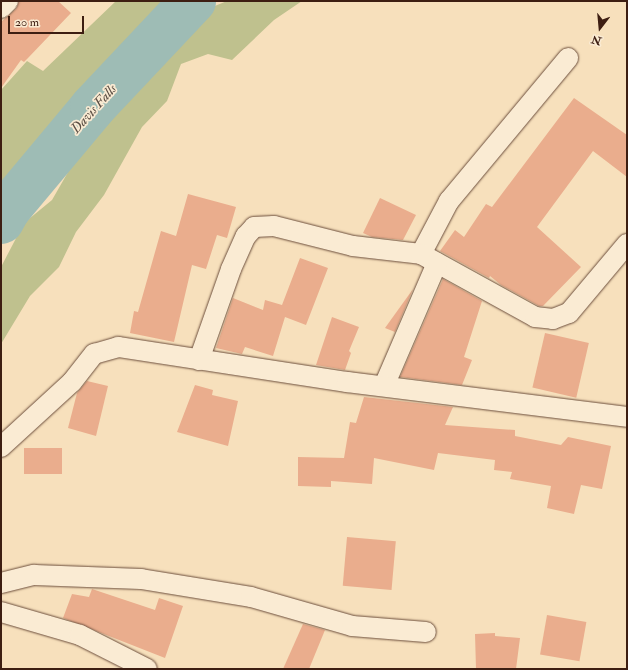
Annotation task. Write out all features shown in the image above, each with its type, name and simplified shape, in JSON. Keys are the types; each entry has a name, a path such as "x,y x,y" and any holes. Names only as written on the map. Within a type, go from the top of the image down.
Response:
{"street":[{"path":"1,8 8,1"},
{"path":"384,386 449,200 568,58"},
{"path":"199,360 231,269 246,236 254,227 274,226 353,246 429,258 535,317 553,319 569,313 627,244"},
{"path":"1,447 72,382 94,354 118,347 384,386 627,417"},
{"path":"1,584 34,575 141,578 251,597 352,626 426,632"},
{"path":"1,612 80,635 147,669"}],"green space":[{"path":"116,1 175,1 143,44 120,60 94,99 71,110 48,130 1,186 1,90 27,61 43,71"},
{"path":"227,1 302,1 274,20 232,60 208,54 181,64 167,101 142,127 104,195 76,232 59,267 30,296 1,344 1,267 24,223 52,200 87,139 119,101 133,93 183,19"}],"building":[{"path":"19,1 58,1 71,13 24,62 21,60 1,88 1,22 16,9"},
{"path":"574,98 627,135 627,177 593,151 537,227 581,267 543,306 539,306 501,285 490,276 489,278 440,251 455,230 464,237 486,204 492,207"},
{"path":"188,194 236,207 227,238 217,235 206,269 192,265 174,342 130,333 134,311 138,312 161,231 176,236"},
{"path":"380,198 416,215 403,240 372,237 363,233"},
{"path":"300,258 328,268 306,325 285,317 273,356 245,347 242,354 216,348 233,298 263,310 265,300 282,305"},
{"path":"443,279 482,301 464,357 472,360 462,385 400,377"},
{"path":"413,289 395,332 385,328"},
{"path":"332,317 359,327 349,351 351,353 345,370 316,365"},
{"path":"545,333 589,343 576,398 532,388"},
{"path":"87,381 108,386 96,436 68,428 77,393"},
{"path":"195,385 213,390 212,395 238,401 228,446 177,432"},
{"path":"364,397 453,407 445,425 515,430 515,436 561,445 568,437 611,446 602,489 581,485 574,514 547,508 551,486 510,479 512,472 494,470 495,460 438,453 434,470 374,458 372,484 331,481 331,487 298,486 298,457 344,458 350,422 356,423"},
{"path":"24,448 62,448 62,474 24,474"},
{"path":"347,537 396,541 392,590 343,586"},
{"path":"92,589 155,610 159,598 183,606 165,658 63,618 72,594 89,597"},
{"path":"547,615 586,622 579,661 540,654"},
{"path":"303,624 325,630 309,669 283,669"},
{"path":"495,633 495,636 520,638 516,669 476,669 475,634"}],"waterway":[{"name":"Davis Falls","path":"1,221 7,210 93,107 193,1"}]}
